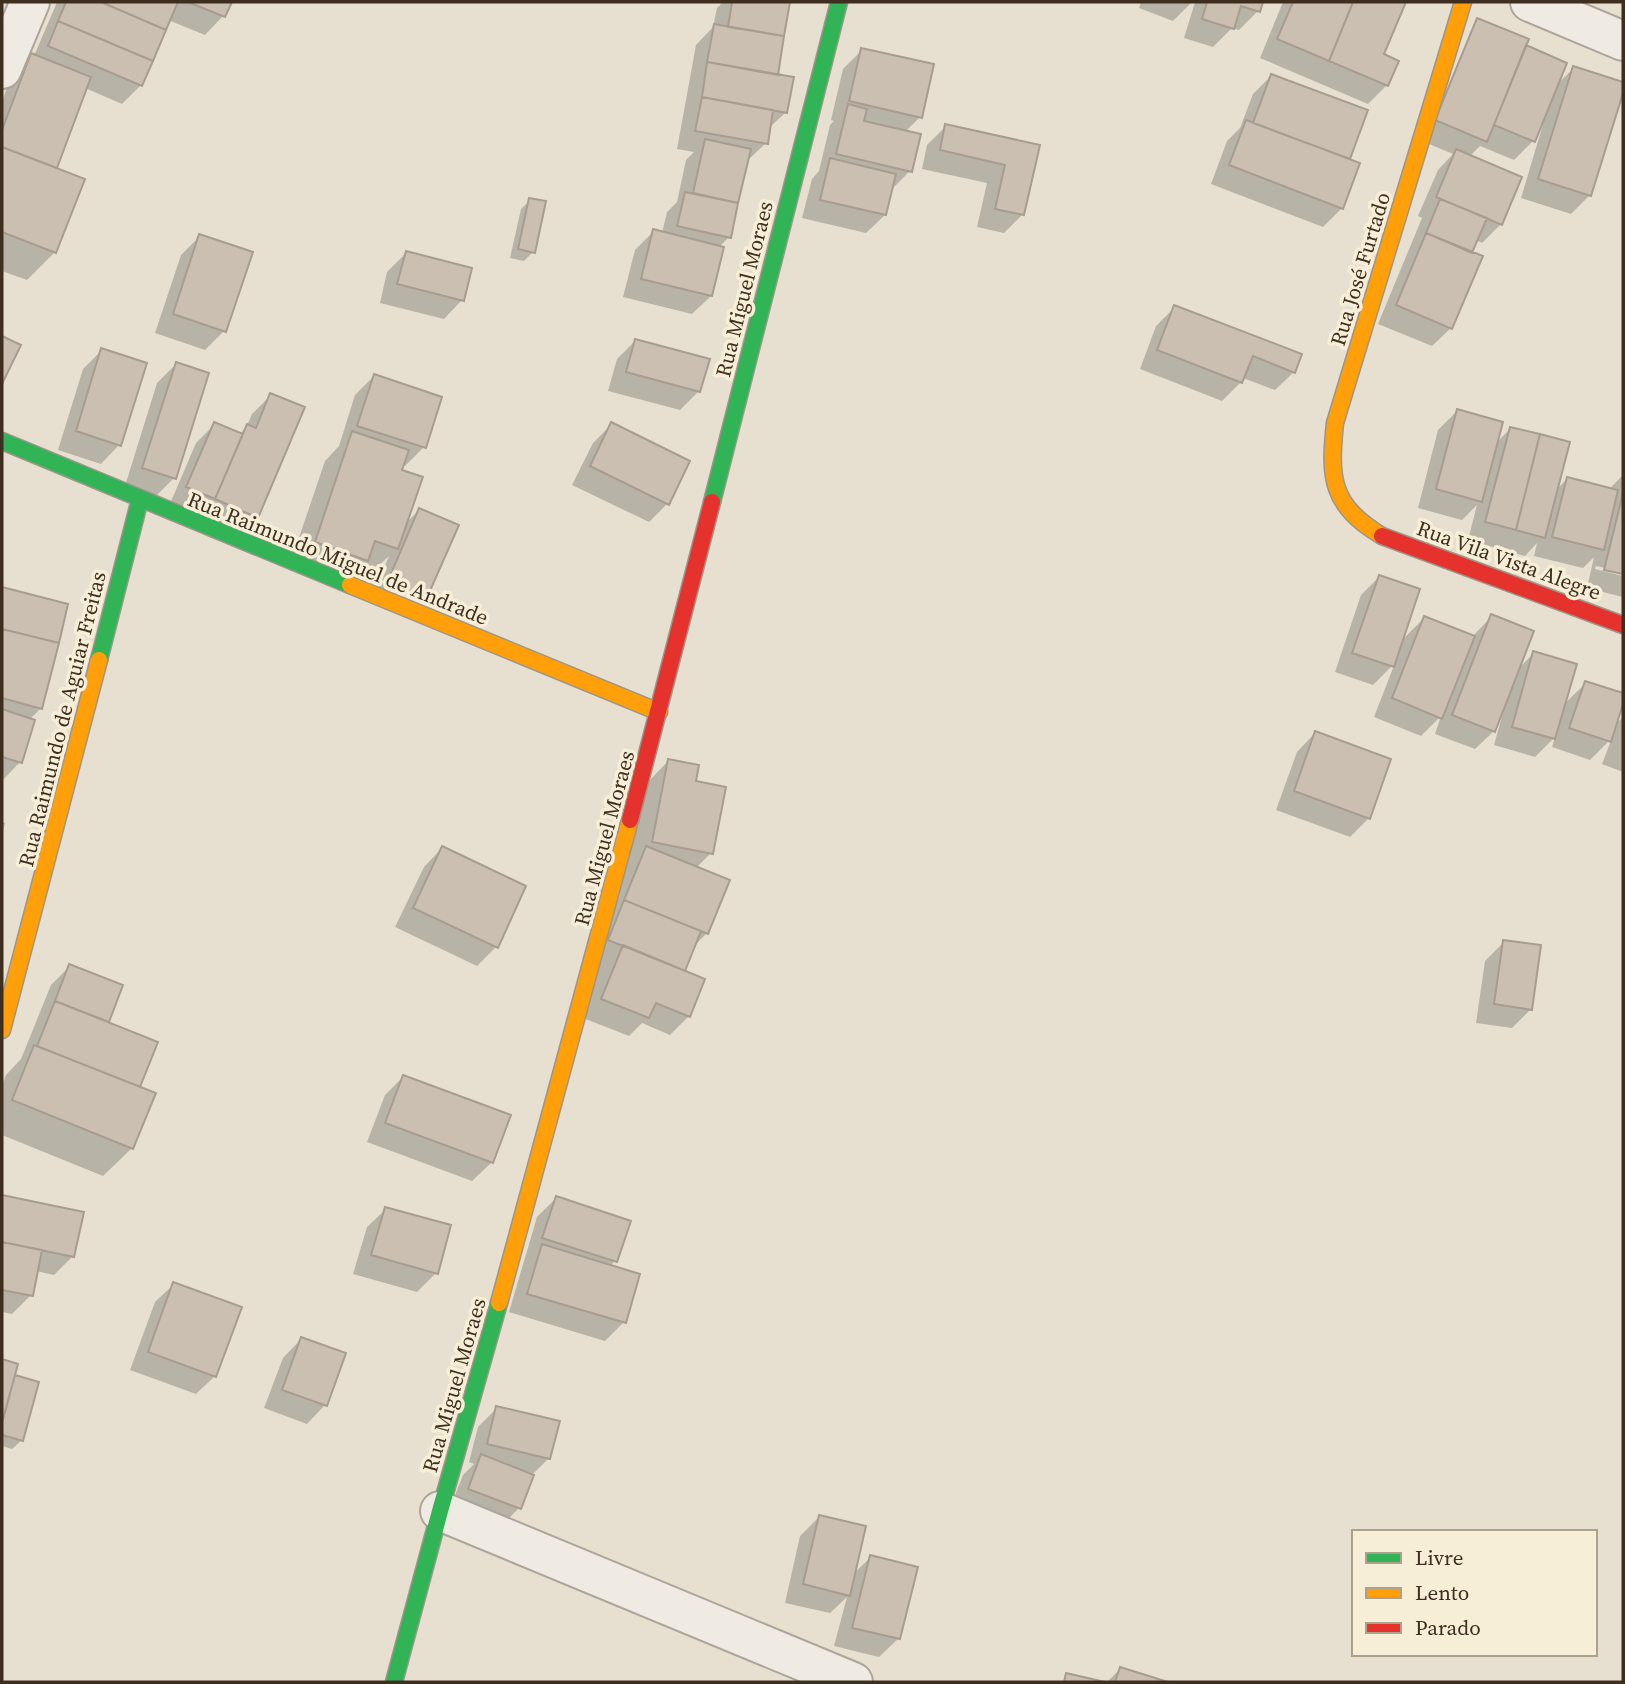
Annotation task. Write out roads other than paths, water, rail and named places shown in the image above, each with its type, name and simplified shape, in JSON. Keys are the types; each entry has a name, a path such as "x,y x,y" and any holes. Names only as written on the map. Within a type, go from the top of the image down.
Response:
{"street":[{"path":"2,69 30,2"},
{"name":"Rua Miguel Moraes","path":"394,1682 523,1218 659,712 839,2"},
{"name":"Rua José Furtado","path":"1380,535 1350,511 1339,496 1332,477 1335,423 1463,2"},
{"path":"1530,2 1623,41"},
{"name":"Rua Raimundo Miguel de Andrade","path":"2,441 659,712"},
{"name":"Rua Raimundo de Aguiar Freitas","path":"2,1030 140,499"},
{"name":"Rua Vila Vista Alegre","path":"1380,535 1623,625"},
{"path":"440,1511 853,1682"}]}
